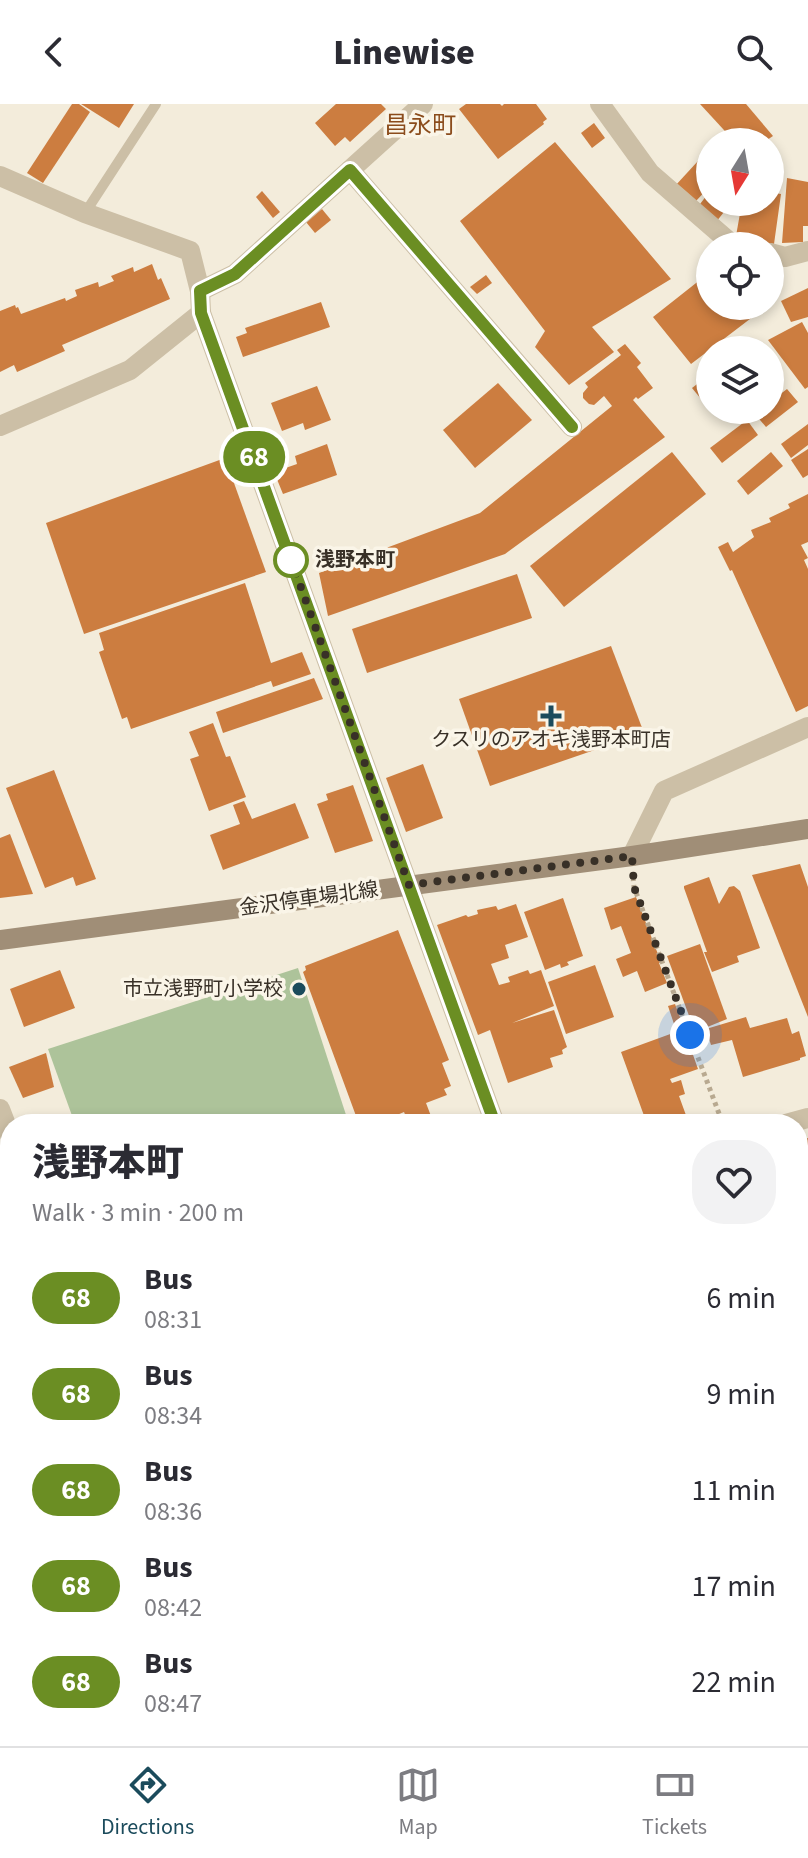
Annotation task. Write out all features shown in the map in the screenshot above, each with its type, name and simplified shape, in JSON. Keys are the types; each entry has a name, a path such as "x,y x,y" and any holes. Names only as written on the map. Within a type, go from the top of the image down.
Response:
{"main road":[{"name":"金沢停車場北線","path":"0,940 632,856 808,829"}],"street":[{"path":"200,291 235,274 423,104"},
{"path":"600,104 650,173 718,232"},
{"path":"350,170 572,427"},
{"path":"0,176 85,213 190,251 200,291 201,313 491,1114"},
{"path":"784,257 808,251"},
{"path":"0,426 130,370 201,313"},
{"path":"632,856 664,791 808,727"}],"lane":[{"path":"85,213 156,104"}],"path":[{"path":"632,856 634,887 719,1114"}],"green space":[{"path":"298,968 346,1114 71,1114 48,1049"}],"building":[{"path":"72,104 79,104 90,112 43,183 27,173"},
{"path":"81,104 134,104 119,128"},
{"path":"336,104 381,104 386,109 350,142 345,137 335,146 315,123"},
{"path":"466,104 536,104 547,119 498,159 459,109"},
{"path":"700,104 746,104 766,128 722,128"},
{"path":"594,123 605,138 592,148 581,133"},
{"path":"555,142 671,279 592,327 614,352 569,385 535,347 545,331 460,221"},
{"path":"696,163 696,201 675,186"},
{"path":"787,178 808,182 808,226 803,226 803,242 784,243"},
{"path":"262,191 280,212 273,218 256,197"},
{"path":"322,209 331,220 315,233 306,222"},
{"path":"740,216 778,216 776,232 737,232"},
{"path":"152,264 170,299 62,345 65,351 17,372 14,365 0,372 0,311 15,305 21,314 65,298 66,301 77,296 75,290 98,282 99,287 114,281 111,276 133,267 134,272"},
{"path":"486,275 492,283 477,294 470,287"},
{"path":"696,283 696,320 749,320 728,336 696,336 696,360 691,364 653,317"},
{"path":"808,288 808,317 791,322 784,300"},
{"path":"321,302 330,327 243,357 236,337 247,333 245,328"},
{"path":"802,322 808,333 808,387 805,389 784,361 784,336 776,336"},
{"path":"625,344 641,363 637,367 653,388 633,400 665,437 505,554 328,616 319,573 480,513 612,406 604,396 594,405 589,404 583,398 588,387 585,383 621,355 617,350"},
{"path":"498,383 532,420 475,468 443,430"},
{"path":"317,386 331,420 305,430 303,423 282,431 271,403"},
{"path":"787,389 798,402 784,413 784,391"},
{"path":"742,424 750,424 758,435 722,463 710,448"},
{"path":"808,424 808,445 791,458 781,444"},
{"path":"327,444 337,475 283,494 274,472 297,464 295,456"},
{"path":"808,449 808,475 803,478 791,460"},
{"path":"672,452 706,494 564,607 530,566"},
{"path":"771,452 783,466 748,495 737,481"},
{"path":"225,458 266,572 84,634 46,523"},
{"path":"808,494 808,542 801,545 808,558 804,560 808,569 808,706 796,712 732,570 718,547 728,542 733,552 754,537 751,530 771,522 769,518 790,508 788,504"},
{"path":"517,574 532,618 367,673 352,629"},
{"path":"245,583 271,663 302,652 311,674 273,687 271,681 131,729 127,717 122,719 99,652 104,650 99,633"},
{"name":"クスリのアオキ浅野本町店","path":"611,646 644,733 490,786 459,699"},
{"path":"314,678 323,699 223,733 216,712"},
{"path":"213,723 246,797 209,811 190,759 199,756 189,732"},
{"path":"423,764 443,818 406,832 386,778"},
{"path":"54,770 96,879 76,886 73,877 45,888 6,788"},
{"path":"353,785 373,841 335,853 317,804 328,800 326,794"},
{"path":"244,801 252,819 295,803 309,838 223,870 210,835 240,824 233,805"},
{"path":"10,834 33,894 0,898 0,838"},
{"path":"800,864 808,887 808,1017 752,875"},
{"path":"709,877 719,904 729,887 734,886 740,891 760,948 737,956 739,962 712,972 684,888"},
{"path":"636,897 667,983 645,992 637,971 623,977 616,959 631,953 621,926 611,930 604,908"},
{"path":"563,898 583,956 561,968 560,964 545,970 524,912"},
{"path":"516,904 528,937 505,945 509,958 491,964 499,985 510,982 508,977 528,970 530,974 541,970 554,1006 512,1023 554,1010 567,1047 562,1050 563,1054 550,1058 553,1067 508,1083 490,1030 478,1035 437,925 478,914 477,910 496,906 498,910"},
{"path":"398,930 449,1060 442,1063 451,1086 444,1089 447,1095 426,1103 430,1114 355,1114 303,972 305,966"},
{"path":"700,944 727,1019 695,1032 667,956"},
{"path":"595,965 614,1017 566,1034 548,982"},
{"path":"60,970 75,1008 24,1027 10,989"},
{"path":"675,1004 682,1022 674,1024 668,1006"},
{"path":"746,1017 750,1028 787,1018 792,1034 799,1031 806,1056 743,1077 732,1040 711,1045 706,1029"},
{"path":"684,1029 698,1069 670,1079 672,1083 681,1080 685,1094 679,1096 686,1114 643,1114 621,1052"},
{"path":"46,1053 54,1087 23,1098 9,1067"}],"bus line":[{"name":"68","path":"491,1114 201,313 200,291 235,274 350,170 572,427"}],"place":[{"name":"浅野本町","path":"291,560"},
{"name":"クスリのアオキ浅野本町店","path":"551,716"},
{"name":"市立浅野町小学校","path":"299,989"}],"district":[{"name":"昌永町","path":"420,125"}],"route":[{"path":"291,560 409,885 632,856 634,887 690,1035"}]}
